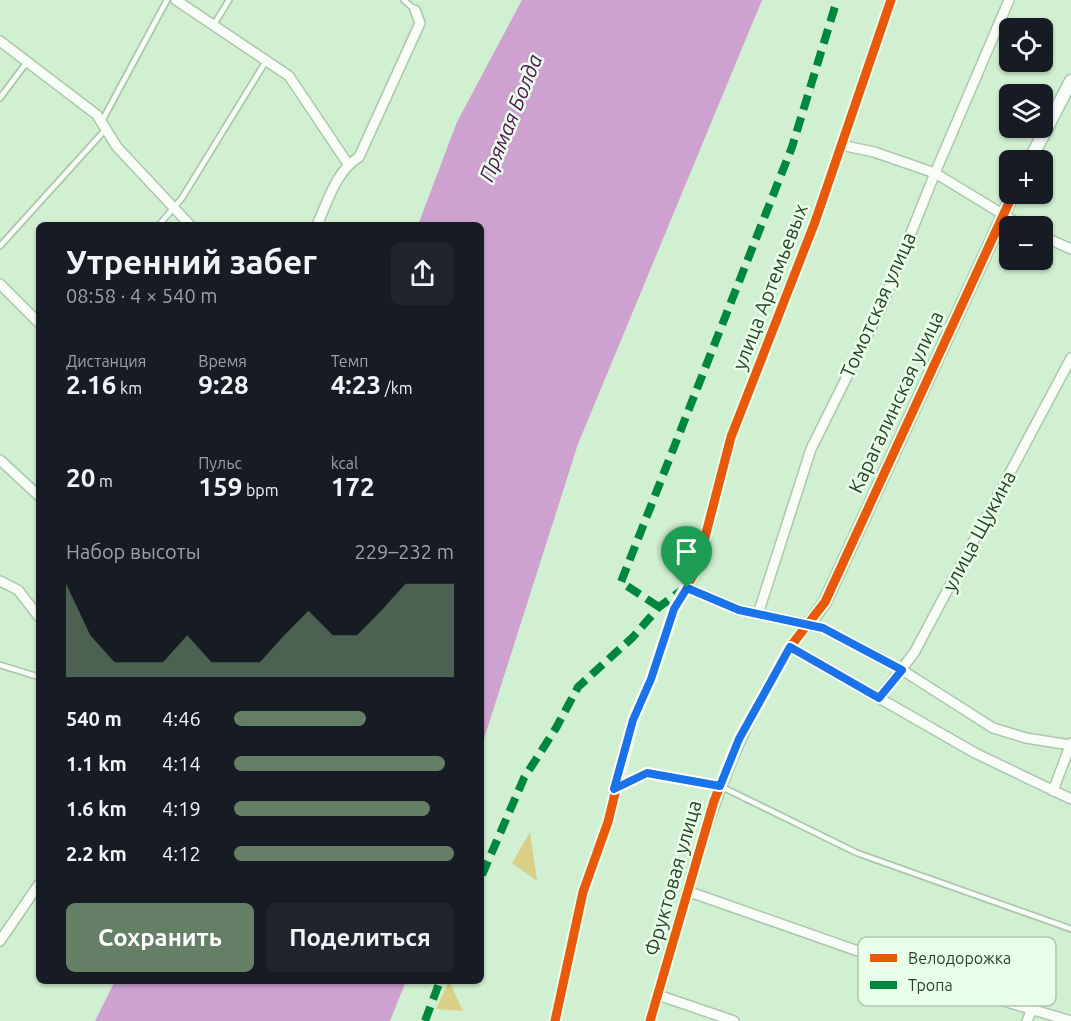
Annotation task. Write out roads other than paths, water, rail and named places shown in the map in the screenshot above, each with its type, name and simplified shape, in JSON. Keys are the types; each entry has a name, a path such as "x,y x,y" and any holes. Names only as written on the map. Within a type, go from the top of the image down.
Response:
{"street":[{"path":"176,0 289,76 348,164"},
{"name":"улица Артемьевых","path":"555,1021 583,892 608,822 614,789 633,720 651,679 674,609 697,568 731,437 815,222 891,0"},
{"name":"Томотская улица","path":"758,614 811,448 881,308 935,173 1009,0"},
{"path":"319,222 348,164 359,157 420,23 415,10"},
{"path":"0,41 98,115 117,147 187,222"},
{"path":"1035,150 1071,81"},
{"path":"841,145 874,152 935,173 1002,215"},
{"name":"Карагалинская улица","path":"808,624 825,602 1008,204"},
{"path":"1053,241 1071,249"},
{"path":"0,284 36,320"},
{"name":"улица Щукина","path":"879,698 914,653 1071,358"},
{"path":"0,460 36,493"},
{"path":"0,581 18,590 36,614"},
{"path":"687,588 739,610 808,624 858,645 993,728 1026,738 1071,744 1053,791"},
{"name":"Фруктовая улица","path":"650,1021 720,786 739,739 790,647 808,624"},
{"path":"790,647 975,753 1071,799"},
{"path":"0,941 36,888"},
{"path":"687,891 858,951"},
{"path":"658,994 734,1021"},
{"path":"1022,1006 1071,1021"},
{"path":"1028,1021 1032,1009"}],"lane":[{"path":"0,246 104,125 167,0"},
{"path":"213,26 229,0"},
{"path":"404,0 415,10"},
{"path":"161,222 182,198 266,61"},
{"path":"0,98 27,62"},
{"path":"0,665 36,676"},
{"path":"614,789 647,773 720,786 857,853 1071,929"}],"water":[{"name":"Прямая Болда","path":"522,0 762,0 578,444 484,739 484,222 419,222 457,122"},
{"path":"114,984 405,984 390,1021 95,1021"}]}
